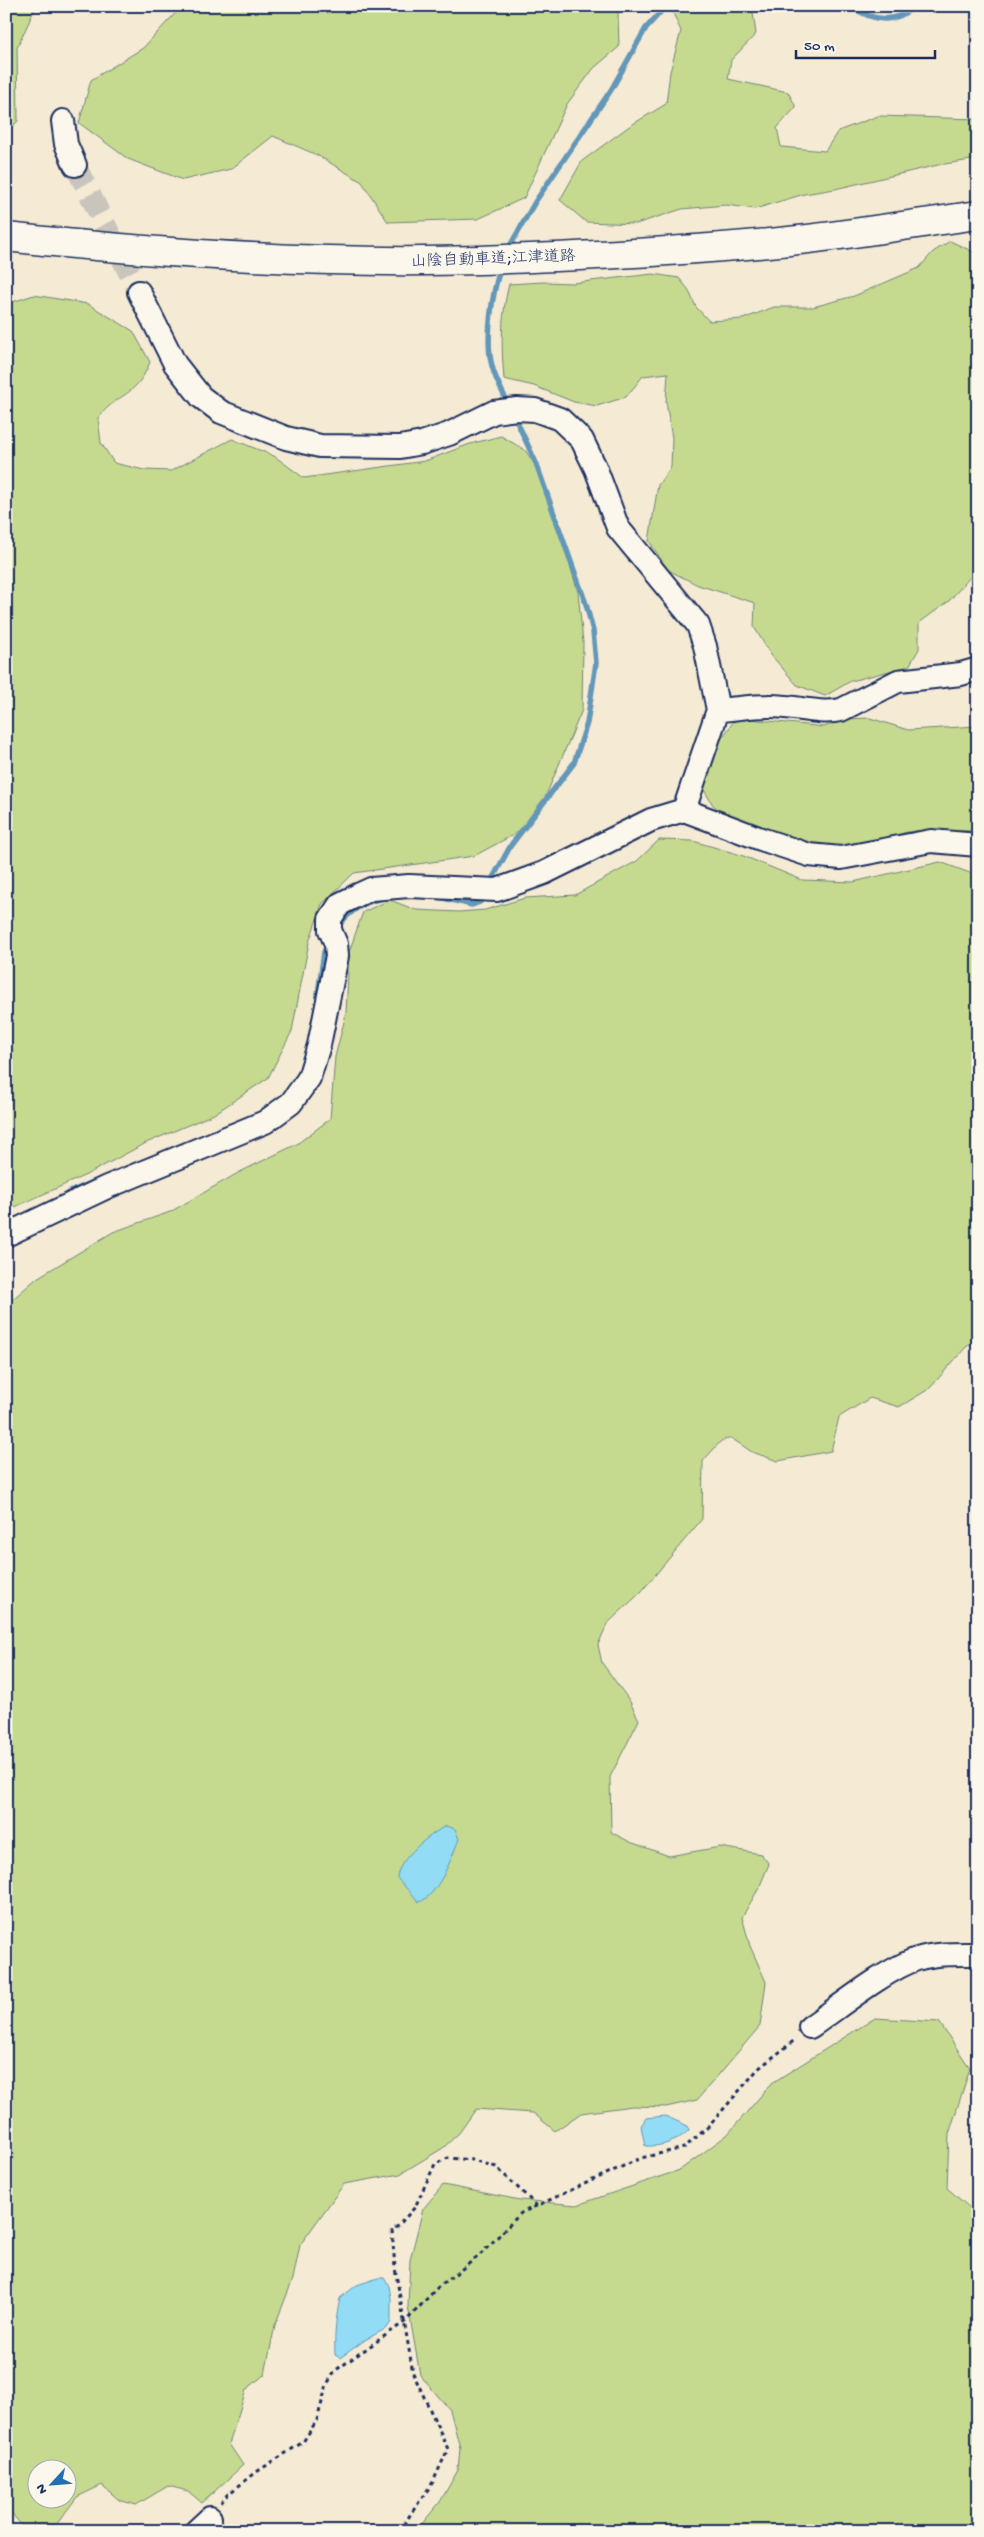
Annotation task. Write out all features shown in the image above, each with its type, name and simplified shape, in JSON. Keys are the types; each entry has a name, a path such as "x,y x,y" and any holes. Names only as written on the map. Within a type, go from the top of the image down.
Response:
{"highway":[{"name":"山陰自動車道;江津道路","path":"6,237 100,247 325,259 479,260 664,250 807,239 978,215"}],"street":[{"path":"63,121 66,144 75,165"},
{"path":"139,292 174,364 201,397 221,412 286,438 320,446 400,447 422,443 449,434 511,409 535,410 560,420 582,440 596,468 618,528 698,625 706,646 718,710 684,810"},
{"path":"718,710 770,706 802,711 841,710 898,681 961,674 978,669"},
{"path":"6,1235 106,1187 265,1122 291,1103 309,1078 319,1045 337,956 330,919 340,904 371,889 432,885 487,891 544,873 651,820 684,810 809,855 841,858 931,841 978,845"},
{"path":"810,2027 878,1980 915,1959 945,1954 978,1954"}],"path":[{"path":"203,2524 227,2495 303,2442 317,2420 327,2384 336,2370 406,2321 438,2287 479,2256 521,2213 641,2158 684,2148 709,2126 758,2069 810,2027"},
{"path":"399,2531 434,2482 448,2449 413,2373 406,2321 395,2268 392,2230 398,2226 415,2206 434,2164 448,2158 473,2160 496,2166 536,2206"}],"green space":[{"path":"6,6 36,6 17,48 18,121 6,133"},
{"path":"182,6 621,6 618,13 619,47 594,68 567,104 524,198 478,219 388,222 362,182 317,155 273,136 231,169 183,180 128,159 79,123 91,80 143,48"},
{"path":"670,6 752,6 756,34 731,60 728,79 788,92 796,107 777,128 781,147 825,151 838,131 878,116 978,119 978,159 938,165 835,189 804,194 755,209 726,205 682,209 636,224 586,222 560,200 582,161 628,127 666,104 670,72 681,31"},
{"path":"950,241 978,254 978,577 971,576 949,601 919,623 919,649 909,666 851,681 825,696 797,685 771,655 754,627 755,603 698,585 668,570 649,541 658,485 671,467 672,438 666,402 668,373 643,376 626,397 597,406 574,402 534,386 504,379 502,331 509,284 573,283 653,274 679,278 688,289 696,307 709,321 743,319 774,307 813,307 854,296 919,268 933,252"},
{"path":"34,295 88,304 133,331 150,362 145,374 133,389 113,403 98,418 101,443 114,463 144,470 171,471 232,439 274,456 304,478 425,461 470,444 501,436 525,450 537,468 578,592 583,642 582,710 539,812 515,834 474,856 354,873 322,904 309,942 292,1031 268,1078 214,1114 146,1143 86,1175 6,1211 6,304"},
{"path":"870,718 908,730 978,726 978,831 927,830 907,832 857,847 814,846 731,820 713,805 704,790 703,779 715,748 734,721 750,719 824,727 845,719"},
{"path":"659,840 693,841 741,855 802,880 853,882 940,862 978,876 978,1338 965,1348 929,1389 899,1407 870,1398 839,1417 831,1451 778,1461 752,1452 731,1438 721,1441 703,1461 702,1519 641,1592 607,1624 598,1645 602,1663 629,1700 639,1720 610,1777 611,1832 630,1842 669,1856 720,1847 761,1854 769,1864 759,1888 742,1917 750,1946 766,1982 760,2026 697,2100 666,2107 632,2106 581,2113 555,2131 533,2113 476,2109 459,2133 443,2148 400,2174 344,2184 300,2245 293,2279 275,2325 265,2374 246,2390 229,2444 243,2465 202,2503 188,2491 168,2486 136,2505 119,2500 102,2485 78,2497 78,2460 28,2460 28,2510 67,2510 56,2525 23,2527 6,2507 6,1305 37,1278 113,1232 170,1212 238,1173 297,1144 330,1119 335,1057 346,1014 349,952 363,912 390,900 416,910 459,912 485,910 525,898 575,895 637,861"},
{"path":"875,2018 939,2022 970,2068 949,2134 947,2188 978,2215 978,2531 416,2531 440,2502 458,2470 460,2448 450,2410 420,2375 408,2306 410,2260 423,2209 443,2185 520,2200 577,2205 680,2170 727,2135 772,2083"}],"water":[{"path":"446,1826 455,1829 459,1839 438,1884 426,1898 419,1902 397,1878 399,1871 403,1863 416,1848"},
{"path":"665,2116 688,2126 689,2130 679,2138 668,2143 657,2146 645,2146 641,2126 646,2118"},
{"path":"378,2278 384,2278 389,2286 391,2322 387,2328 365,2340 340,2358 335,2355 335,2348 337,2312 340,2298 357,2285"}],"waterway":[{"path":"507,251 535,202 611,90 646,28 666,6"},
{"path":"851,6 867,15 883,19 899,16 914,6"},
{"path":"501,267 492,302 489,343 493,371 509,405"},
{"path":"489,885 511,845 574,763 587,723 596,663 593,631 586,604 536,463 513,413"},
{"path":"439,897 472,905 480,902 484,895"},
{"path":"339,925 357,908 368,902 380,899"},
{"path":"318,994 324,952 328,944"},
{"path":"70,1192 93,1182"}],"tunnel":[{"path":"75,165 139,292"}]}
